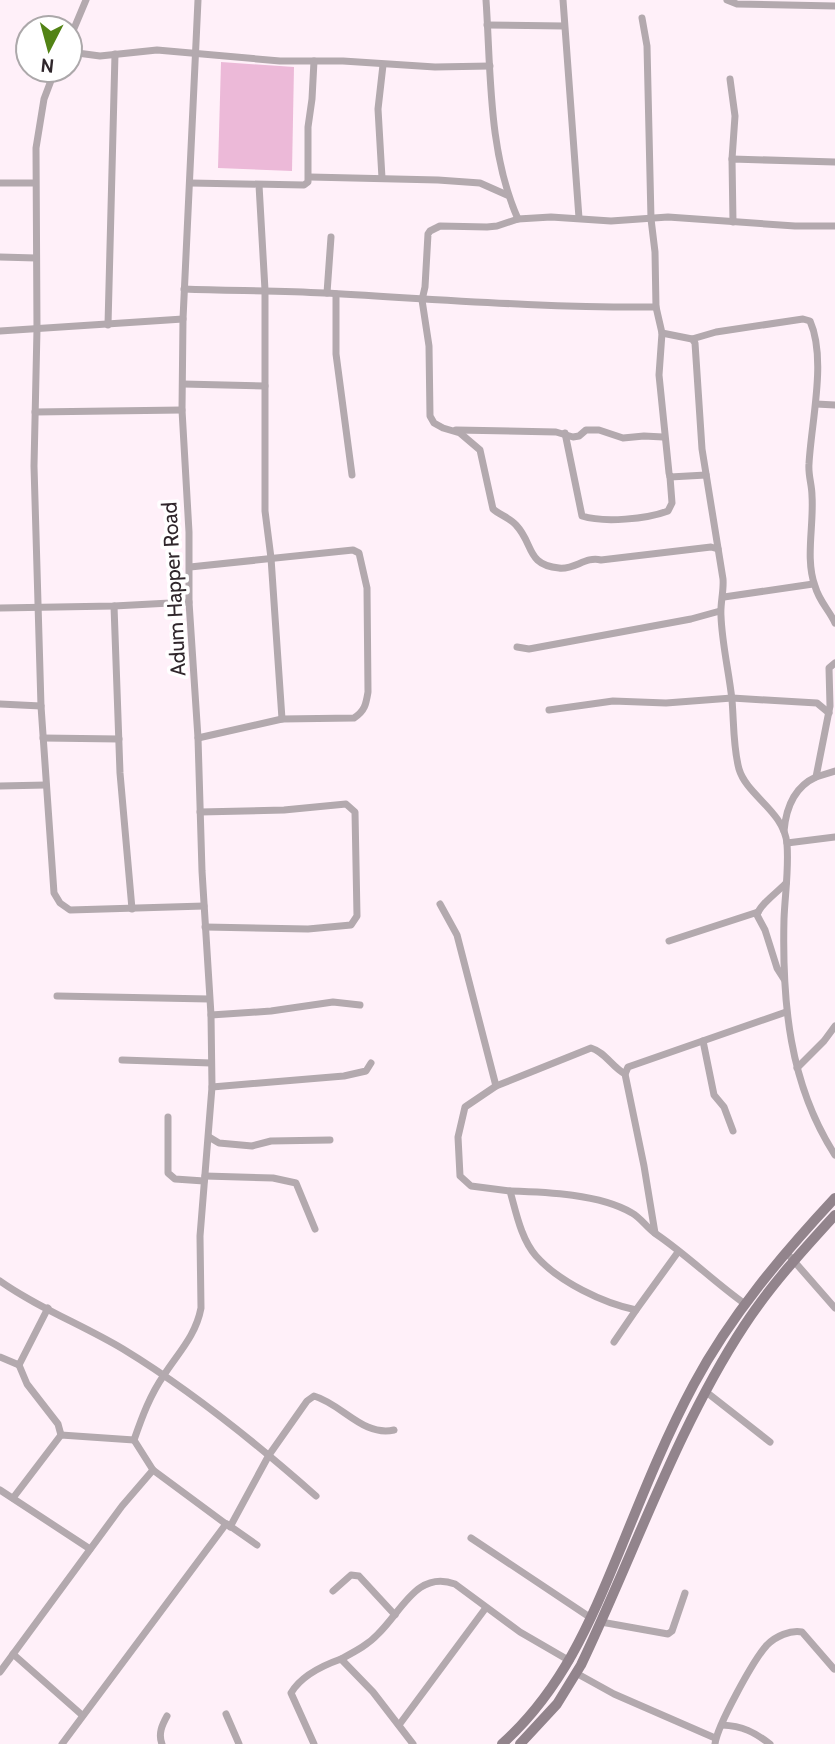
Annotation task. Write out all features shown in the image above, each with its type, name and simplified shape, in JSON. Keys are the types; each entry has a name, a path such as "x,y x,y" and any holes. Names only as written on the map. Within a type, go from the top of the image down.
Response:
{"street":[{"name":"Adum Happer Road","path":"134,1440 142,1416 164,1375 198,1323 201,1308 200,1236 212,1087 211,1015 189,602 190,567 182,410 184,289 198,0"},
{"path":"486,0 495,135 507,195 518,219"},
{"path":"563,0 579,218"},
{"path":"727,0 737,4 835,6"},
{"path":"565,433 582,516 618,519 668,511 672,503 663,437 659,375 662,333 656,307 655,252 651,219 648,58 642,18"},
{"path":"487,25 564,26"},
{"path":"84,53 100,55 157,50 383,65 490,65"},
{"path":"108,325 115,54"},
{"path":"190,183 304,185 310,177 308,127 314,61"},
{"path":"382,178 378,109 383,65"},
{"path":"730,79 735,116 732,159 733,222"},
{"path":"50,84 37,127 35,412 41,706 53,886 60,904 70,910 204,906"},
{"path":"732,159 835,162"},
{"path":"310,177 480,183 507,195"},
{"path":"0,183 35,183"},
{"path":"259,185 265,290 266,522 282,719"},
{"path":"663,437 623,438 599,430 586,430 573,437 565,433 443,428 430,416 429,346 422,300 430,231 440,226 497,226 518,219 579,218 611,220 668,217 835,226"},
{"path":"327,293 331,237"},
{"path":"0,257 36,258"},
{"path":"184,289 265,290 596,307 656,307"},
{"path":"336,294 336,354 352,475"},
{"path":"0,331 183,319"},
{"path":"662,333 692,339 749,327 803,319 810,321 817,368 816,404 808,463 812,495 813,584 821,603 830,612 835,623"},
{"path":"692,339 696,347 702,450 723,579 724,597 720,611 739,770 745,781 774,814 787,843 786,1012 797,1068 808,1102 835,1154"},
{"path":"183,384 265,386"},
{"path":"816,404 835,405"},
{"path":"35,412 182,410"},
{"path":"453,430 472,441 480,450 494,509 513,522 525,536 534,559 541,564 568,568 590,558 601,560 711,547 718,549"},
{"path":"670,477 706,474"},
{"path":"190,567 353,550 359,553 367,588 369,661 366,706 354,718 282,719 198,738"},
{"path":"724,597 813,584"},
{"path":"0,608 189,602"},
{"path":"114,606 121,795 132,909"},
{"path":"517,647 529,649 597,637 720,611"},
{"path":"816,777 829,713 829,668 835,663"},
{"path":"549,710 613,701 666,703 732,698 817,703 829,713"},
{"path":"0,704 41,706"},
{"path":"43,738 119,739"},
{"path":"784,833 790,801 816,777 835,771"},
{"path":"0,786 46,785"},
{"path":"200,812 285,810 346,804 355,812 357,916 351,925 282,929 205,927"},
{"path":"787,843 835,837"},
{"path":"669,941 758,912 786,882"},
{"path":"440,904 457,935 496,1086"},
{"path":"758,912 777,968 785,981"},
{"path":"57,996 209,999"},
{"path":"211,1015 271,1011 333,1002 360,1005"},
{"path":"625,1073 633,1064 786,1012"},
{"path":"797,1068 835,1026"},
{"path":"703,1041 714,1095 724,1107 733,1131"},
{"path":"625,1073 618,1070 601,1052 591,1048 496,1086 465,1107 458,1137 460,1176 471,1186 559,1193 632,1213 672,1244 717,1285 745,1304"},
{"path":"122,1060 211,1063"},
{"path":"212,1087 344,1076 366,1071 371,1063"},
{"path":"625,1073 655,1233"},
{"path":"168,1117 168,1173 175,1179 273,1178 296,1183 315,1230"},
{"path":"209,1137 219,1143 252,1146 271,1141 330,1140"},
{"path":"510,1191 521,1228 536,1255 549,1268 596,1299 636,1310"},
{"path":"520,1744 557,1704 576,1673 646,1486 693,1385 745,1304 786,1252 835,1198"},
{"path":"502,1744 547,1697 596,1620 705,1391 744,1326 794,1261 835,1215"},
{"path":"614,1342 678,1252"},
{"path":"786,1252 835,1308"},
{"path":"0,1282 164,1375 269,1455 316,1496"},
{"path":"19,1365 48,1308"},
{"path":"0,1357 19,1365 27,1384 58,1424 61,1435"},
{"path":"705,1391 770,1441"},
{"path":"62,1744 228,1525 269,1455 307,1401 314,1396 370,1429 380,1432 394,1430"},
{"path":"61,1435 134,1440 153,1470 257,1545"},
{"path":"13,1498 61,1435"},
{"path":"0,1671 90,1549 153,1470"},
{"path":"646,1486 659,1491"},
{"path":"0,1490 90,1549"},
{"path":"471,1538 596,1620 668,1634 672,1631 685,1593"},
{"path":"333,1591 351,1576 359,1576 396,1615"},
{"path":"314,1744 291,1693 295,1685 326,1664 341,1659 376,1637 420,1586 431,1580 455,1584 485,1609 570,1661"},
{"path":"399,1725 485,1609"},
{"path":"576,1673 715,1741 760,1654 779,1636 795,1631 805,1633 834,1669"},
{"path":"13,1654 82,1715"},
{"path":"341,1659 373,1692 413,1744"},
{"path":"226,1714 239,1744"},
{"path":"162,1744 161,1726 167,1716"},
{"path":"722,1725 741,1726 770,1744"}],"shaded area":[{"path":"221,62 294,67 292,171 218,168"}]}
